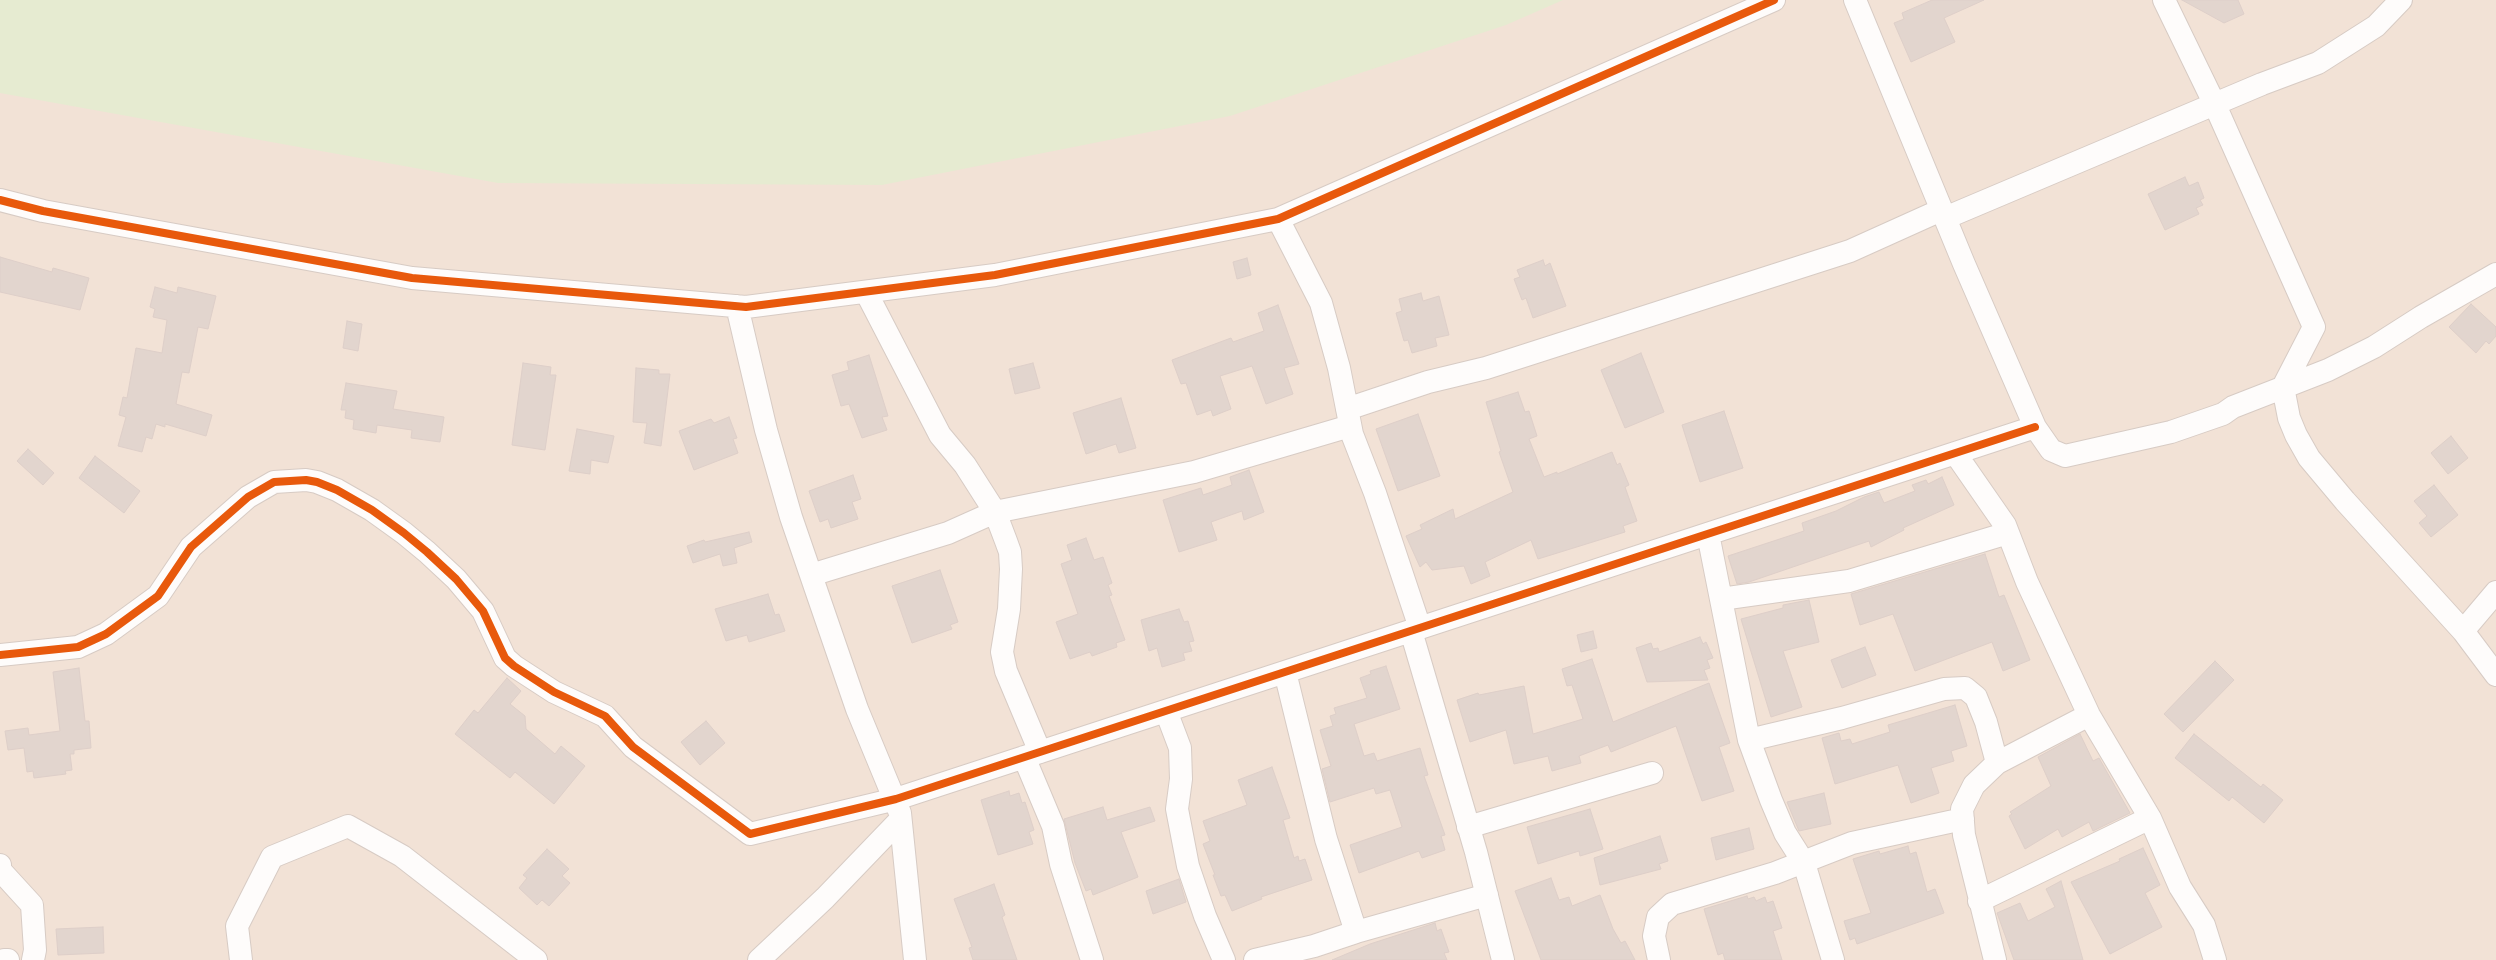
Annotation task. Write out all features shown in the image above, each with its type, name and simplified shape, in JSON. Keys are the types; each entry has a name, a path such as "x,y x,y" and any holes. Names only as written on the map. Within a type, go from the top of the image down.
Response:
{"street":[{"path":"0,200 52,212 412,278 737,306 866,292 995,275 1278,219 1774,0"},
{"path":"1855,0 1943,214 2035,427 2051,450 2065,456 2171,432 2223,414 2233,406 2328,370 2374,347 2421,317 2496,274"},
{"path":"2164,0 2215,105 2314,327 2283,387 2289,418 2309,458 2345,501 2463,631 2496,675"},
{"path":"811,575 948,533 995,512 1194,472 1349,417 1428,382 1486,368 1850,252 2318,63 2376,26 2401,0"},
{"path":"1278,219 1321,303 1349,417 1416,629 1504,960"},
{"path":"866,292 940,435 965,465 995,512 1010,552 1009,608 1002,652 1004,662 1053,826 1061,864 1092,960"},
{"path":"737,306 769,439 791,518 880,770 896,799 916,960"},
{"path":"0,655 78,647 106,634 158,596 191,547 248,497 274,482 306,480 337,490 404,533 456,580 479,605 505,658 514,666 554,692 604,716 633,747 750,834 896,799 2035,427"},
{"path":"1955,453 2005,525 2027,582 2089,715 2150,818 2180,887 2204,925 2212,959"},
{"path":"1721,599 1850,581 2008,533"},
{"path":"1708,534 1748,740 1770,800 1785,833 1804,863 1833,960"},
{"path":"2463,631 2496,592"},
{"path":"1285,672 1326,839 1356,932"},
{"path":"1748,740 1842,718 1944,689 1965,688 1976,697 1983,714 1997,763"},
{"path":"1166,711 1180,748 1181,779 1177,809 1188,866 1205,916 1224,960"},
{"path":"1995,960 1964,835 1962,808 1974,785 1997,763 2089,715"},
{"path":"1468,827 1652,773"},
{"path":"1979,901 2150,818"},
{"path":"1659,960 1654,936 1658,917 1672,904 1804,863 1852,843 1963,819"},
{"path":"760,960 825,898 899,821"},
{"path":"241,960 237,926 272,857 348,826 402,856 536,960"},
{"path":"0,865 0,870 32,905 35,950 33,960"},
{"path":"1255,960 1314,946 1356,932 1487,895"}],"shaded area":[{"path":"0,0 2496,0 2496,960 0,960"}],"green space":[{"path":"0,0 1563,0 1506,25 1230,116 882,185 498,183 0,93"}],"building":[{"path":"1932,0 1984,0 1944,18 1955,42 1911,62 1894,23 1904,19 1902,13"},
{"path":"2182,0 2238,0 2244,14 2224,23"},
{"path":"2185,177 2189,186 2198,182 2204,198 2200,200 2203,205 2196,208 2199,214 2165,230 2148,194"},
{"path":"0,257 52,272 53,268 89,278 80,310 0,292"},
{"path":"1247,258 1251,275 1237,279 1233,262"},
{"path":"1543,260 1545,266 1550,263 1566,306 1533,318 1526,298 1522,300 1514,279 1520,277 1517,270"},
{"path":"155,287 177,293 178,287 216,296 208,329 198,327 189,373 182,372 176,404 212,415 206,436 165,424 165,427 156,424 152,439 146,437 142,452 118,446 126,417 119,415 123,397 127,398 136,348 162,353 167,320 153,317 155,309 150,307"},
{"path":"1421,293 1423,301 1439,296 1449,335 1435,338 1437,346 1412,353 1408,340 1404,341 1396,313 1402,311 1399,299"},
{"path":"2471,304 2496,327 2496,336 2489,344 2486,341 2476,353 2449,327"},
{"path":"1278,305 1299,364 1284,368 1293,394 1266,404 1252,366 1220,376 1231,409 1213,416 1211,410 1197,415 1186,383 1181,384 1172,360 1231,338 1233,342 1264,331 1258,313"},
{"path":"347,321 362,324 358,351 343,348"},
{"path":"1641,353 1664,412 1625,428 1601,370"},
{"path":"869,355 888,416 882,417 887,430 862,438 849,404 841,406 832,375 849,370 847,362"},
{"path":"523,363 551,367 550,375 556,375 545,450 512,445"},
{"path":"1033,363 1040,388 1015,394 1009,369"},
{"path":"636,368 659,370 659,374 670,374 661,446 644,443 647,423 633,422"},
{"path":"346,383 397,391 393,409 444,417 440,442 411,438 412,430 377,425 376,433 353,429 354,420 345,418 346,410 341,410"},
{"path":"1518,392 1525,412 1529,411 1537,436 1529,439 1544,477 1557,472 1557,474 1612,452 1617,465 1620,463 1629,485 1625,487 1637,521 1623,526 1625,532 1538,559 1531,540 1485,562 1490,576 1471,584 1464,566 1432,570 1426,562 1420,567 1406,536 1422,529 1420,525 1453,509 1455,519 1513,492 1499,452 1501,451 1486,402"},
{"path":"1121,398 1136,448 1119,453 1116,444 1086,454 1073,413"},
{"path":"1724,411 1743,468 1700,482 1682,425"},
{"path":"1418,414 1440,476 1398,491 1376,429"},
{"path":"729,417 737,438 733,439 738,453 694,470 679,431 711,419 714,423"},
{"path":"577,429 614,436 608,463 591,460 590,474 569,471"},
{"path":"2451,436 2468,458 2448,474 2431,453"},
{"path":"28,449 54,473 43,485 17,461"},
{"path":"95,456 140,491 124,513 79,478"},
{"path":"1249,470 1264,512 1244,520 1242,511 1211,522 1217,540 1179,552 1163,500 1201,488 1203,495 1232,485 1230,477"},
{"path":"853,475 861,499 852,502 858,519 831,528 828,519 820,522 809,491"},
{"path":"1942,477 1954,505 1903,528 1904,530 1871,547 1869,541 1749,582 1737,584 1728,556 1804,531 1802,523 1836,511 1864,497 1879,492 1884,503 1915,491 1912,485 1926,480 1928,484"},
{"path":"2434,485 2458,515 2431,537 2419,523 2427,516 2414,501"},
{"path":"749,532 752,542 734,548 737,563 723,566 720,554 693,563 687,546 704,540 705,542"},
{"path":"1086,538 1094,560 1103,557 1112,583 1108,585 1112,595 1109,596 1125,640 1116,643 1117,647 1092,656 1090,652 1070,659 1056,622 1078,614 1061,564 1072,560 1067,545"},
{"path":"1985,554 1999,597 2004,595 2030,660 2003,671 1992,642 1915,671 1893,614 1860,625 1851,594"},
{"path":"940,570 958,622 950,625 952,629 912,643 892,586"},
{"path":"768,594 775,615 779,614 785,631 749,642 747,635 726,641 715,609"},
{"path":"1809,600 1819,642 1783,651 1802,707 1771,717 1741,619 1783,608 1783,605"},
{"path":"1179,609 1184,622 1188,621 1194,641 1189,642 1192,651 1183,653 1185,660 1162,667 1157,648 1149,651 1141,620"},
{"path":"1593,631 1597,648 1581,652 1577,635"},
{"path":"1700,637 1703,644 1706,642 1713,658 1707,660 1710,668 1704,670 1708,680 1647,682 1636,648 1651,643 1653,649 1658,648 1659,652"},
{"path":"1865,647 1876,675 1842,688 1831,660"},
{"path":"1592,659 1613,722 1709,683 1730,743 1719,747 1734,791 1702,801 1676,726 1611,752 1608,745 1579,756 1581,763 1552,771 1548,756 1514,764 1506,730 1470,742 1457,700 1478,693 1479,695 1524,686 1533,734 1583,719 1572,685 1567,686 1562,669"},
{"path":"2215,661 2234,680 2183,732 2164,714"},
{"path":"1386,666 1400,709 1354,724 1364,756 1374,753 1377,761 1420,748 1428,775 1424,776 1445,835 1441,836 1445,850 1422,858 1419,851 1359,873 1350,845 1402,827 1390,790 1376,794 1374,788 1330,802 1322,769 1331,766 1320,730 1333,726 1330,716 1336,714 1334,708 1367,698 1360,678 1371,674 1370,671"},
{"path":"79,668 85,721 89,721 91,748 74,750 74,754 70,754 72,770 65,771 66,774 34,778 33,771 27,772 24,748 8,750 5,731 28,728 29,735 60,731 53,672"},
{"path":"507,678 521,691 510,704 525,716 526,729 555,754 561,746 585,766 554,804 515,772 510,778 455,734 474,710 478,713"},
{"path":"1955,705 1967,746 1951,751 1954,761 1931,768 1939,793 1911,803 1898,765 1835,784 1822,738 1839,733 1841,741 1850,739 1852,744 1890,732 1888,725"},
{"path":"706,721 725,743 700,765 681,742"},
{"path":"2080,734 2093,761 2099,758 2130,813 2093,831 2089,822 2062,837 2058,829 2025,849 2009,816 2012,814 2010,812 2051,786 2038,757"},
{"path":"2194,734 2261,787 2263,784 2283,800 2264,823 2232,797 2229,801 2175,758"},
{"path":"1272,767 1290,818 1283,820 1294,858 1298,856 1299,861 1305,859 1312,880 1261,897 1262,899 1232,911 1225,895 1221,896 1203,844 1210,841 1203,821 1247,805 1238,780"},
{"path":"1009,791 1010,796 1019,793 1022,803 1025,802 1034,830 1029,832 1033,844 998,855 981,800"},
{"path":"1824,793 1831,824 1799,831 1787,802"},
{"path":"1103,807 1107,820 1150,807 1155,821 1121,832 1138,877 1093,895 1091,889 1086,891 1075,863 1064,819"},
{"path":"1590,809 1603,849 1580,856 1579,851 1538,864 1527,827"},
{"path":"1749,828 1754,849 1716,860 1711,838"},
{"path":"1660,836 1668,861 1659,864 1661,869 1600,885 1594,858"},
{"path":"1908,846 1910,854 1916,852 1927,892 1935,889 1944,913 1857,944 1855,938 1850,940 1844,921 1871,913 1853,859 1879,851 1880,854"},
{"path":"2143,848 2160,885 2145,893 2162,927 2110,954 2071,882 2120,861 2119,859"},
{"path":"547,849 569,869 562,876 570,883 549,906 542,900 537,905 519,888 527,878 523,875"},
{"path":"1551,878 1559,900 1569,897 1572,906 1600,895 1613,929 1621,943 1625,941 1635,960 1541,960 1515,891"},
{"path":"1179,879 1186,902 1153,914 1146,891"},
{"path":"2061,881 2083,960 2014,960 1997,913 2020,903 2028,921 2055,907 2046,889"},
{"path":"994,884 1005,915 1002,917 1017,960 973,960 969,948 972,947 954,899"},
{"path":"1747,896 1748,899 1754,897 1756,901 1765,897 1767,903 1773,901 1782,928 1773,931 1782,960 1725,960 1723,953 1718,955 1704,909"},
{"path":"1435,923 1437,931 1441,929 1449,952 1444,953 1447,960 1332,960 1370,944"},
{"path":"103,927 104,953 58,955 56,929"}],"cycle path":[{"path":"0,200 43,211 412,278 746,307 995,275 1278,219 1774,0"},
{"path":"0,655 78,647 106,634 158,596 191,547 248,497 274,482 306,480 317,482 337,490 372,510 404,533 456,579 483,611 505,658 514,666 554,692 605,716 633,747 750,834 896,799 2035,427"}]}
